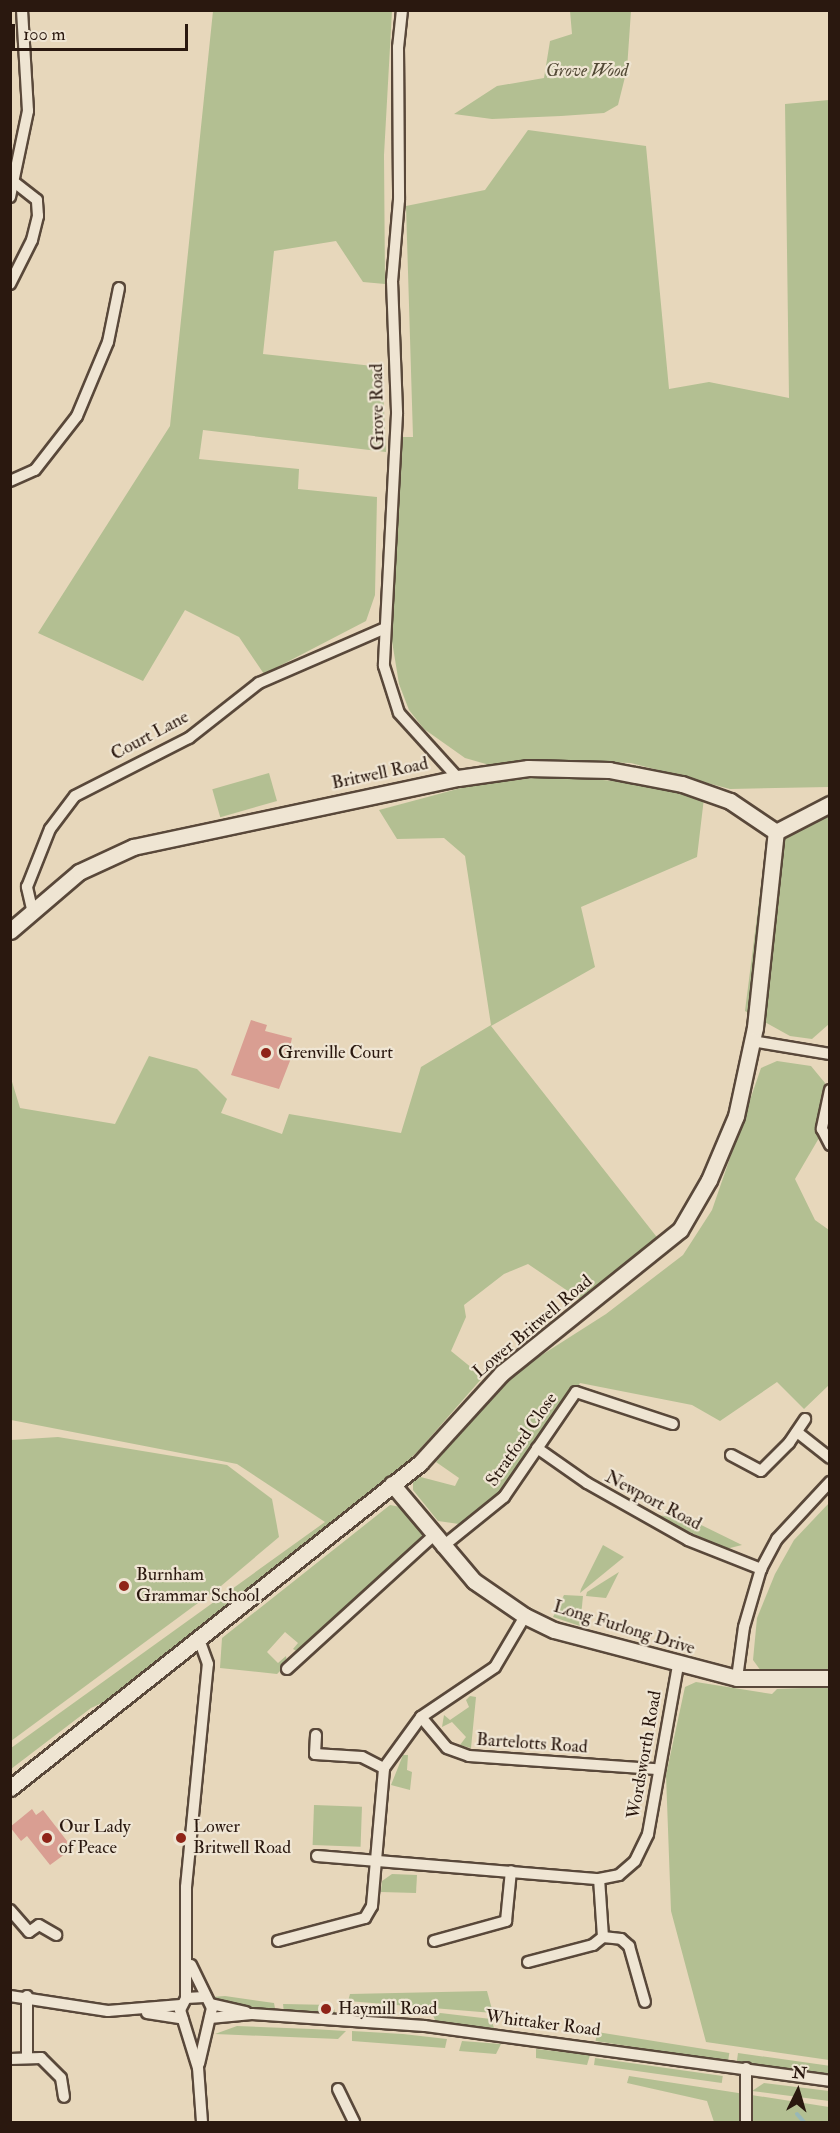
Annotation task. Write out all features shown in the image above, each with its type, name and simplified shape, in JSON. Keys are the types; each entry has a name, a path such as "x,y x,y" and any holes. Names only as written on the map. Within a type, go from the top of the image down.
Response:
{"street":[{"path":"10,197 28,111 22,10"},
{"name":"Grove Road","path":"402,10 398,47 399,200 392,281 397,414 383,629 384,666 399,713 458,778"},
{"path":"10,284 32,240 38,216 36,200 13,180"},
{"path":"10,481 35,470 77,416 108,342 119,288"},
{"name":"Court Lane","path":"32,909 27,887 50,829 75,796 189,738 259,683 383,629"},
{"name":"Britwell Road","path":"10,932 32,909 79,872 133,847 458,778 569,767 650,776 730,801 776,832"},
{"path":"776,832 830,804"},
{"name":"Lower Britwell Road","path":"10,1788 420,1463 502,1373 680,1230 709,1180 736,1116 752,1041 776,832"},
{"path":"752,1041 830,1054"},
{"path":"830,1090 822,1130 830,1145"},
{"name":"Stratford Close","path":"287,1669 438,1542 504,1497 576,1392 673,1424"},
{"path":"731,1455 761,1471 797,1432 805,1419"},
{"path":"797,1432 830,1458"},
{"name":"Newport Road","path":"537,1448 587,1483 678,1535 761,1569"},
{"path":"737,1678 744,1627 761,1569 777,1539 830,1482"},
{"name":"Long Furlong Drive","path":"392,1484 438,1542 474,1581 525,1616 555,1630 678,1665 737,1678 830,1678"},
{"path":"278,1941 366,1917 372,1906 373,1860 384,1768 421,1717 495,1667 525,1616"},
{"path":"199,1639 208,1664 186,1887 188,1956 183,2002 185,2021 198,2068 202,2122"},
{"name":"Wordsworth Road","path":"317,1856 599,1879 619,1875 635,1861 648,1834 657,1769 678,1665"},
{"name":"Bartelotts Road","path":"421,1717 447,1748 469,1756 657,1769"},
{"path":"316,1735 315,1754 362,1757 384,1768"},
{"path":"434,1941 506,1921 511,1871"},
{"path":"599,1879 603,1937"},
{"path":"10,1910 29,1932 39,1925 56,1935"},
{"path":"528,1962 593,1945 603,1937"},
{"path":"603,1937 629,1946 645,2002"},
{"path":"188,1956 207,2000 209,2020 198,2068"},
{"path":"10,1996 27,1996 83,2008 134,2011 185,2021 198,2026 209,2020"},
{"path":"27,1996 27,2057"},
{"path":"134,2011 207,2000"},
{"name":"Whittaker Road","path":"207,2000 252,2014"},
{"name":"Whittaker Road","path":"209,2020 252,2014 437,2028 830,2081"},
{"path":"10,2059 41,2058 51,2065 61,2078 64,2097"},
{"path":"746,2068 746,2122"},
{"path":"338,2089 354,2122"}],"green space":[{"path":"213,11 392,11 384,155 385,284 363,282 336,241 274,251 263,354 382,367 386,452 203,430 199,459 299,469 298,489 377,497 375,595 366,621 264,674 239,637 185,610 143,681 38,633 170,426"},
{"name":"Grove Wood","path":"570,11 631,11 627,69 618,105 604,113 561,116 492,119 454,114 497,86 544,78 550,41 572,34"},
{"path":"829,100 829,787 730,789 631,763 533,760 493,766 465,758 424,729 409,710 399,684 391,635 400,437 413,437 406,206 485,190 528,130 646,146 669,389 709,382 789,398 785,104"},
{"path":"269,773 277,801 220,817 212,789"},
{"path":"554,776 627,782 704,798 697,857 581,907 595,967 491,1026 667,1250 590,1306 528,1264 504,1274 464,1305 466,1317 451,1351 483,1377 419,1450 370,1497 126,1692 91,1708 11,1769 11,1748 325,1522 237,1464 11,1420 10,1075 20,1108 115,1124 149,1056 197,1069 227,1099 221,1113 282,1134 289,1114 401,1133 421,1067 491,1025 465,856 444,838 397,839 379,810 476,784"},
{"path":"829,813 829,1024 812,1039 790,1036 745,1011 761,885 779,837"},
{"path":"777,1061 811,1066 825,1083 819,1138 795,1179 815,1220 829,1230 829,1385 804,1409 777,1382 720,1421 692,1405 580,1383 499,1497 466,1525 438,1521 413,1490 413,1475 455,1486 459,1478 436,1462 504,1379 606,1314 683,1255 712,1210 761,1068"},
{"name":"Burnham Grammar School","path":"58,1437 227,1465 272,1499 279,1537 221,1586 11,1741 11,1440"},
{"path":"829,1503 829,1669 761,1671 753,1660 757,1618 775,1574 794,1540"},
{"path":"390,1505 406,1508 423,1531 420,1543 300,1653 293,1649 298,1643 285,1632 267,1652 278,1663 286,1656 287,1664 277,1674 220,1668 222,1638"},
{"path":"651,1514 691,1520 742,1545 726,1549"},
{"path":"603,1545 624,1557 580,1593 581,1589"},
{"path":"619,1572 606,1598 586,1596 587,1592"},
{"path":"564,1595 583,1596 580,1626 553,1617"},
{"path":"696,1682 772,1694 777,1689 829,1687 829,2060 706,2042 671,1911 666,1775 685,1687"},
{"path":"470,1696 476,1697 471,1748 460,1745 466,1737 452,1722 442,1727 444,1715 450,1720 469,1707 466,1700"},
{"path":"403,1755 408,1755 407,1770 412,1772 410,1790 391,1785"},
{"path":"314,1805 362,1807 361,1847 313,1845"},
{"path":"392,1874 417,1875 416,1893 381,1892 382,1881"},
{"path":"487,1991 493,2013 348,2001 350,1994"},
{"path":"225,1996 274,2003 276,2014 222,2005 212,1997"},
{"path":"283,2004 333,2005 336,2016 284,2013"},
{"path":"432,2012 491,2019 494,2028 436,2023"},
{"path":"237,2026 346,2031 338,2039 215,2034"},
{"path":"352,2031 447,2039 445,2048 352,2041"},
{"path":"597,2032 729,2053 728,2062 596,2041"},
{"path":"462,2041 501,2044 496,2054 459,2051"},
{"path":"536,2049 590,2055 587,2065 536,2058"},
{"path":"738,2053 829,2066 828,2075 737,2062"},
{"path":"595,2058 723,2076 722,2083 594,2065"},
{"path":"629,2076 829,2107 829,2122 714,2122 707,2101 627,2083"},
{"path":"764,2083 829,2091 829,2101 752,2091"}],"building":[{"name":"Grenville Court","path":"251,1020 267,1025 265,1031 292,1038 290,1047 295,1048 279,1089 231,1075"},
{"name":"Our Lady of Peace","path":"32,1809 36,1815 43,1810 67,1841 65,1854 50,1865 27,1836 21,1841 10,1827"}],"waterway":[{"path":"797,2114 804,2122"}],"place":[{"name":"Grenville Court","path":"266,1053"},
{"name":"Burnham Grammar School","path":"124,1586"},
{"name":"Our Lady of Peace","path":"47,1838"},
{"name":"Lower Britwell Road","path":"181,1838"},
{"name":"Haymill Road","path":"326,2009"}]}
